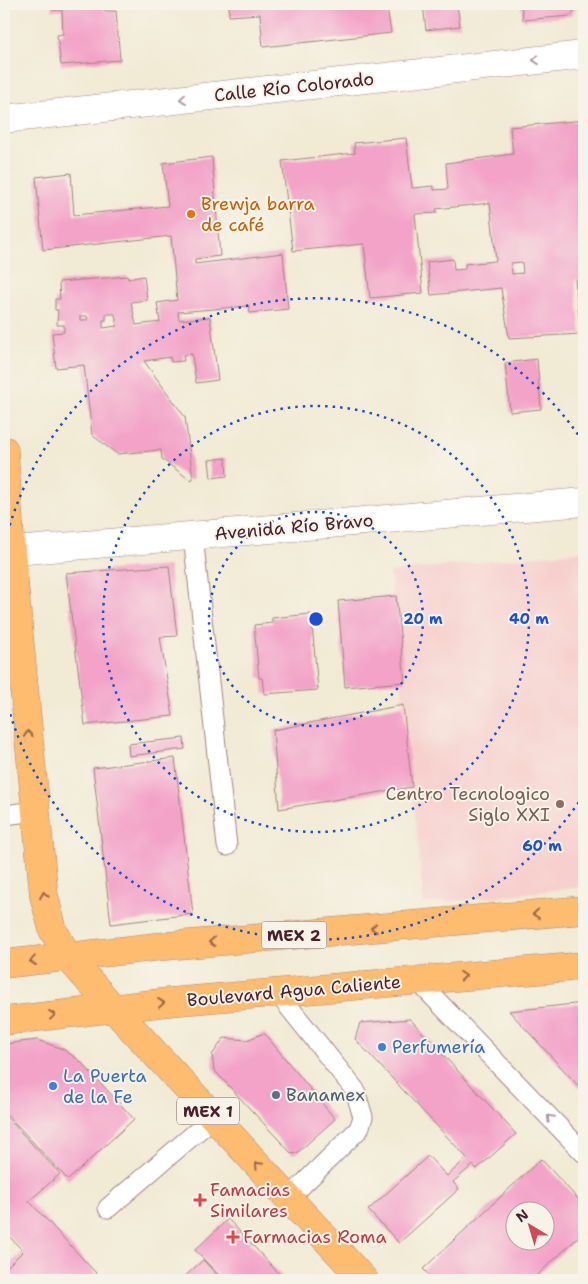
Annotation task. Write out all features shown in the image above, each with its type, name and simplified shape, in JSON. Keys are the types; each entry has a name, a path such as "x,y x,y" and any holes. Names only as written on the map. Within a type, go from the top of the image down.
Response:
{"main road":[{"name":"MEX 1","path":"4,450 7,552 44,896 52,930 68,957 113,1008 364,1280"},
{"name":"MEX 2","path":"4,964 584,910"},
{"name":"Boulevard Agua Caliente","path":"4,1021 277,992 584,966"}],"street":[{"name":"Calle Río Colorado","path":"4,119 584,55"},
{"name":"Avenida Río Bravo","path":"7,552 584,502"}],"lane":[{"path":"194,536 227,846"},
{"path":"4,815 36,811"},
{"path":"417,980 584,1153"},
{"path":"277,992 355,1090 363,1116 359,1129 289,1198"},
{"path":"108,1208 214,1117"}],"shaded area":[{"path":"584,551 584,887 424,904 390,572"}],"building":[{"path":"52,4 106,4 105,11 116,11 120,60 61,65 57,35 63,34 62,10 52,10"},
{"path":"229,4 403,4 403,6 387,8 391,33 263,47 260,14 229,16"},
{"path":"423,4 457,4 460,26 426,30"},
{"path":"521,4 579,4 570,16 523,20"},
{"path":"584,120 584,280 575,280 581,334 509,338 501,288 431,295 427,262 453,259 454,270 465,269 465,264 496,261 490,203 436,209 437,213 415,214 423,293 370,298 364,244 293,251 282,161 355,153 354,143 406,138 412,188 434,186 434,190 448,189 446,163 513,154 510,127","holes":["522,262 523,273 512,274 511,263"]},
{"path":"212,157 220,256 195,259 195,264 283,253 288,309 250,313 249,306 178,312 179,320 210,317 218,380 196,383 192,354 183,355 184,361 171,362 170,357 144,361 185,417 193,479 190,480 162,459 161,450 117,454 92,435 84,365 56,368 52,333 64,332 64,325 57,325 58,310 55,310 55,299 60,299 59,282 127,276 128,279 144,276 147,300 131,302 136,325 160,322 157,303 177,300 171,236 43,250 36,177 71,173 74,215 168,206 163,163","holes":["106,314 115,314 117,326 103,328 103,320 106,320","80,316 87,316 88,320 80,320"]},
{"path":"537,359 541,409 510,412 505,363"},
{"path":"226,458 227,476 211,478 209,460"},
{"path":"169,566 177,636 160,637 173,716 85,725 66,573"},
{"path":"396,596 405,682 345,687 338,601"},
{"path":"311,614 318,690 264,694 262,678 259,678 254,625 272,623 272,618"},
{"path":"403,705 412,787 279,809 273,730"},
{"path":"184,738 185,749 129,756 128,744"},
{"path":"175,758 193,914 111,924 93,768"},
{"path":"413,791 414,796 399,796 400,792"},
{"path":"584,1003 584,1092 509,1011"},
{"path":"410,1019 516,1134 477,1169 473,1165 453,1182 459,1189 399,1243 368,1210 428,1156 447,1176 467,1158 355,1039 360,1023"},
{"name":"Banamex","path":"264,1033 335,1119 297,1153 292,1154 214,1070 212,1055 224,1038 247,1040"},
{"name":"La Puerta de la Fe","path":"37,1040 63,1049 80,1061 134,1119 68,1180 4,1111 4,1044"},
{"path":"4,1114 60,1174 29,1201 96,1273 91,1278 93,1280 4,1280 4,1270 23,1251 4,1231"},
{"path":"541,1159 578,1199 584,1195 584,1232 532,1280 434,1280 423,1269"},
{"path":"228,1219 285,1280 223,1280 195,1250"},
{"path":"203,1260 222,1280 181,1280"}],"place":[{"name":"Brewja barra de café","path":"191,214"},
{"name":"Centro Tecnologico Siglo XXI","path":"560,804"},
{"name":"Perfumería","path":"382,1047"},
{"name":"La Puerta de la Fe","path":"53,1086"},
{"name":"Banamex","path":"276,1095"},
{"name":"Famacias Similares","path":"200,1200"},
{"name":"Farmacias Roma","path":"233,1237"}]}
